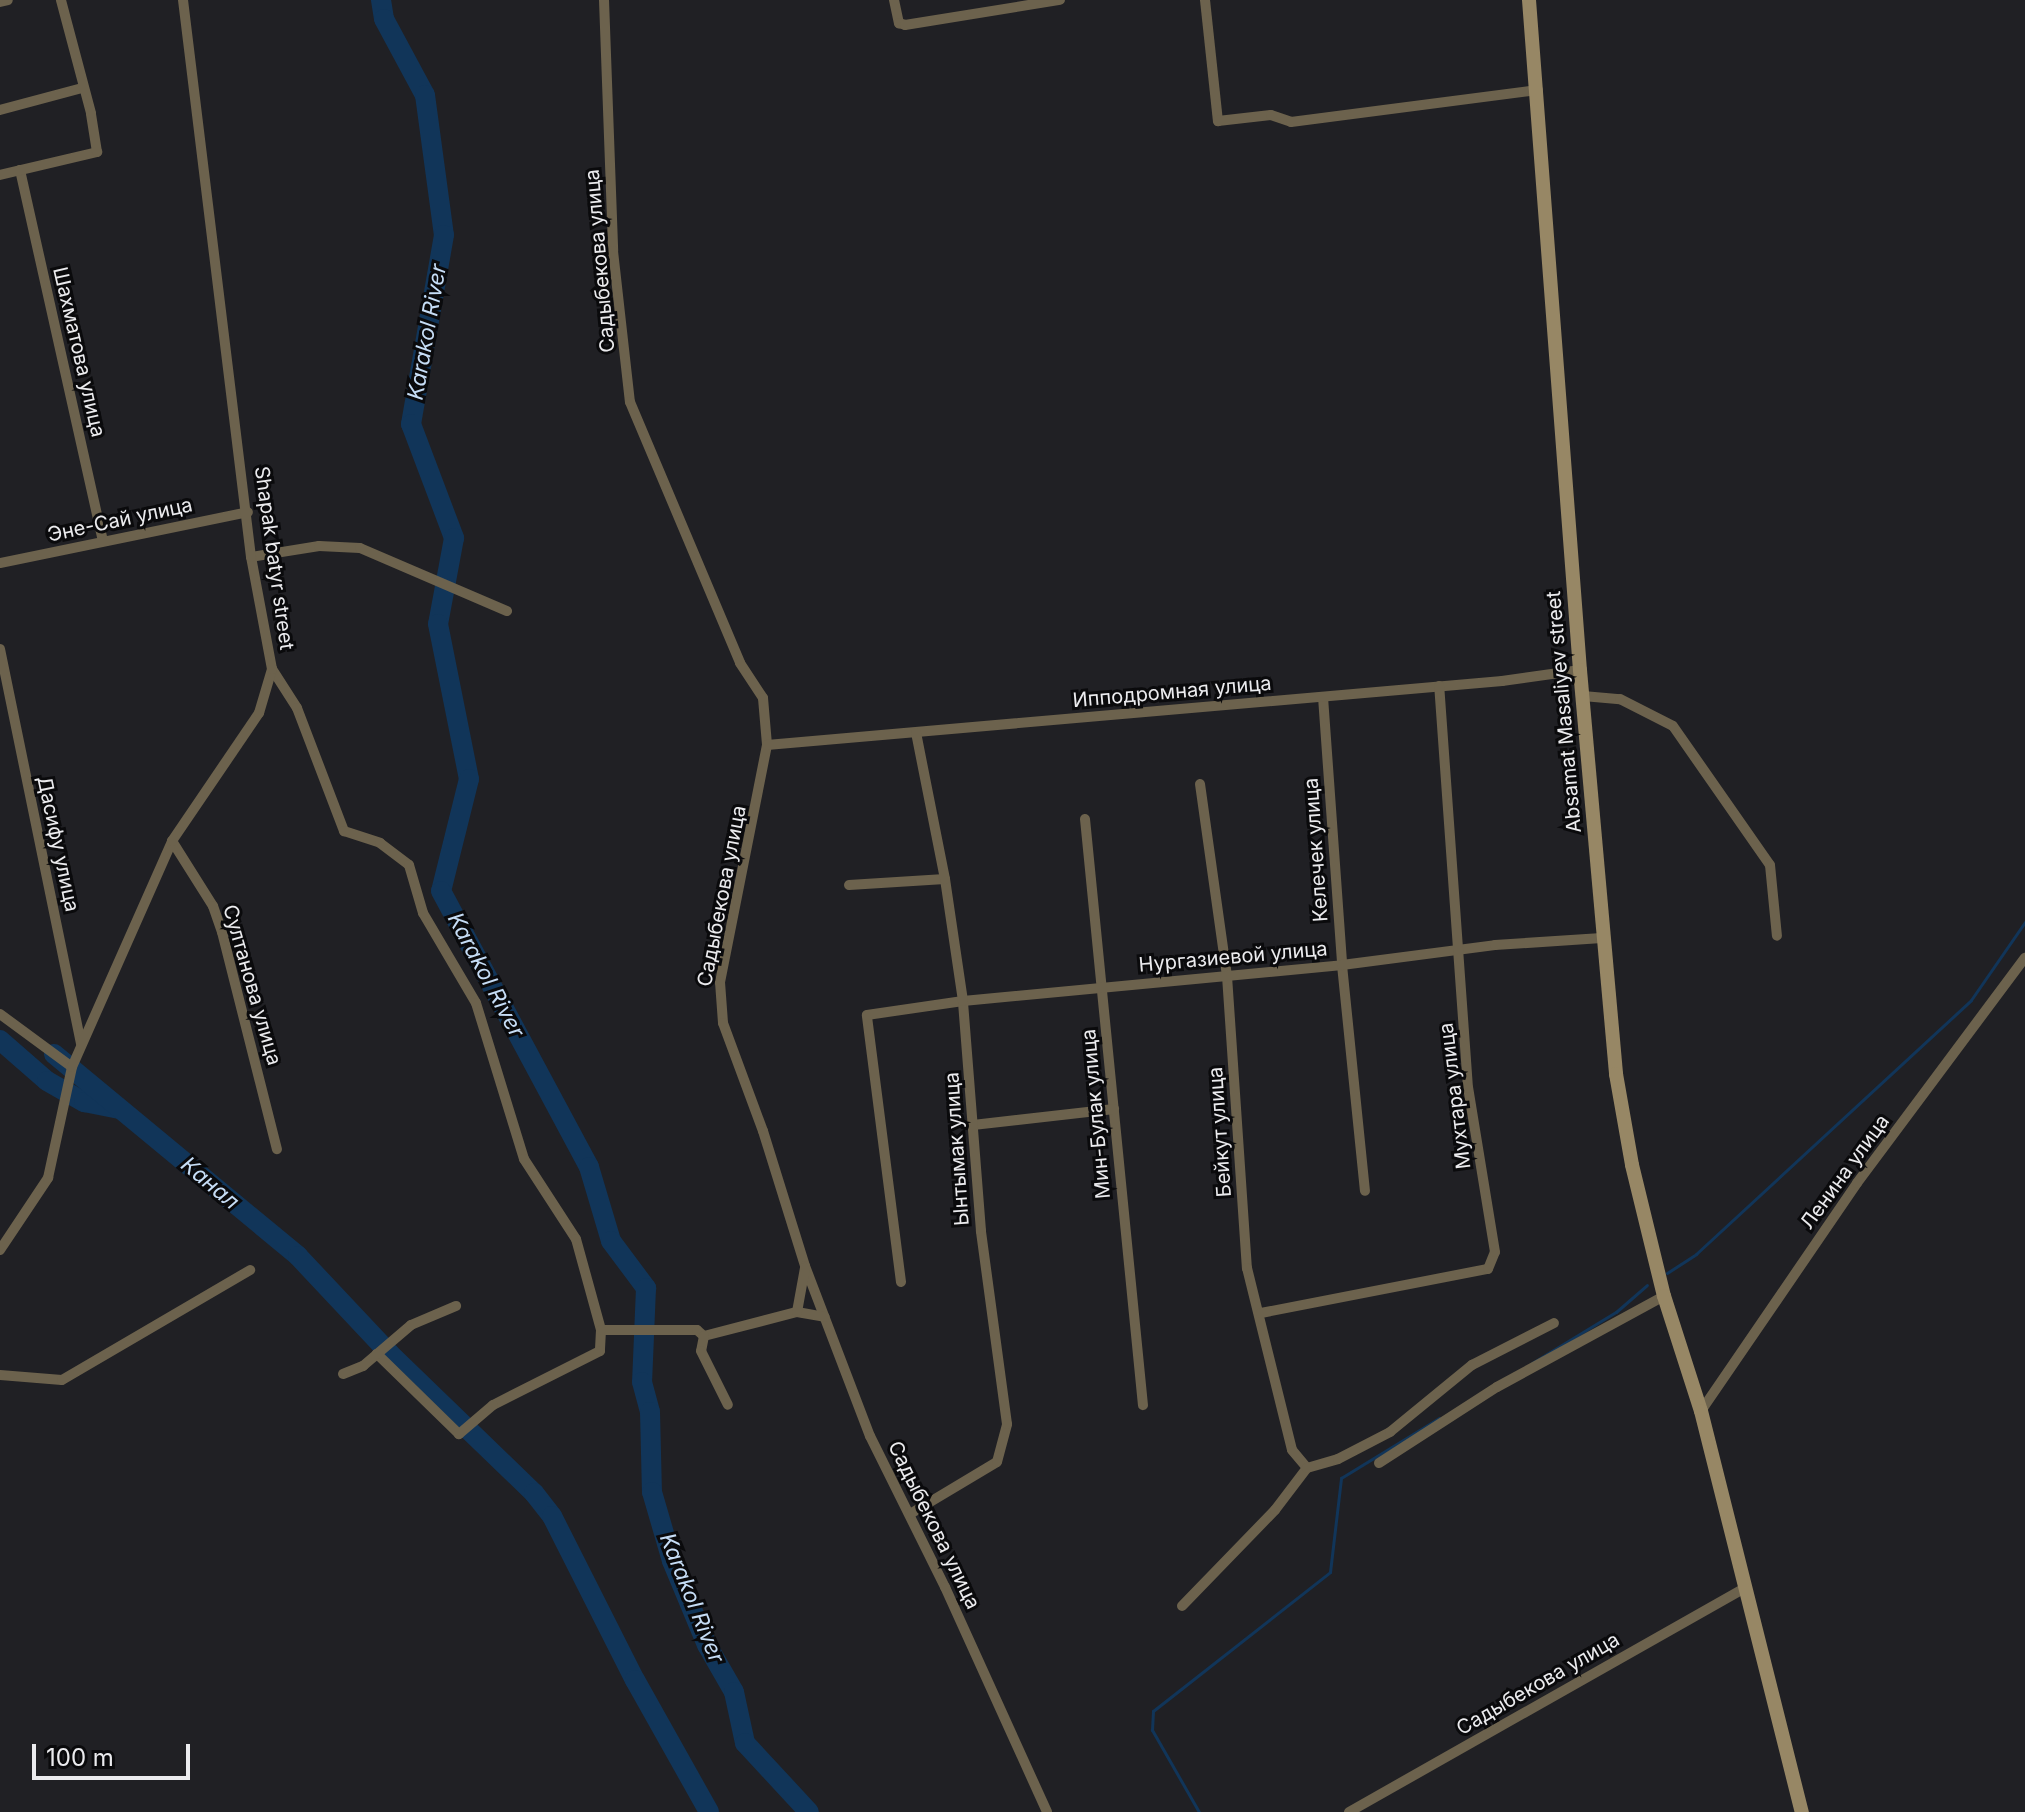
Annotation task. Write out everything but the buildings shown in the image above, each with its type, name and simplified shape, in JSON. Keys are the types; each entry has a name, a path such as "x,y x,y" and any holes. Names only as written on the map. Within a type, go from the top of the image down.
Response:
{"street":[{"path":"0,2 8,0"},
{"path":"0,175 97,152 91,113 61,0"},
{"name":"Shapak batyr street","path":"0,1250 48,1178 72,1067 172,841 259,713 272,669 251,557 248,512 183,0"},
{"name":"Садыбекова улица","path":"604,0 613,251 630,402 740,663 763,698 767,745 720,982 723,1023 763,1131 805,1266 870,1436 910,1514 1047,1812"},
{"path":"894,0 899,23 905,25 1060,0"},
{"path":"1205,0 1218,121 1271,115 1291,122 1538,90"},
{"name":"Absamat Masaliyev street","path":"1529,0 1602,938 1621,1105 1664,1296 1701,1411 1802,1812"},
{"path":"0,110 82,88"},
{"name":"Шахматова улица","path":"20,170 103,541"},
{"name":"Эне-Сай улица","path":"0,563 248,512"},
{"path":"251,557 319,546 360,548 507,611"},
{"name":"Дасифу улица","path":"0,649 81,1047"},
{"path":"272,669 297,708 344,831 380,843 409,865 423,913 476,1003 524,1159 576,1239 601,1330 600,1351 493,1405 459,1434 378,1354"},
{"name":"Ипподромная улица","path":"767,745 1323,697 1580,670"},
{"name":"Мухтара улица","path":"1261,1313 1488,1269 1495,1252 1468,1088 1439,686"},
{"path":"1583,696 1620,699 1673,726 1770,865 1777,936"},
{"name":"Келечек улица","path":"1323,697 1342,965 1365,1191"},
{"name":"Ынтымак улица","path":"910,1514 997,1462 1007,1424 981,1231 963,1001 945,879 916,733"},
{"name":"Бейкут улица","path":"1200,784 1227,976 1247,1268 1253,1302 1261,1313 1292,1450 1307,1468"},
{"name":"Мин-Булак улица","path":"1085,819 1143,1405"},
{"name":"Султанова улица","path":"172,841 199,881 222,932 277,1149"},
{"path":"849,885 945,879"},
{"name":"Нургазиевой улица","path":"901,1282 867,1015 963,1001 1342,965 1495,945 1602,938"},
{"name":"Ленина улица","path":"1701,1411 1857,1183 2025,958"},
{"path":"0,1014 72,1067"},
{"path":"973,1125 1114,1109"},
{"path":"797,1312 805,1266"},
{"path":"0,1375 62,1380 250,1270"},
{"path":"1379,1463 1497,1387 1664,1296"},
{"path":"343,1374 363,1366 411,1325 456,1306"},
{"path":"704,1336 797,1312 825,1317"},
{"path":"1182,1606 1275,1510 1307,1468 1338,1459 1390,1432 1472,1365 1554,1323"},
{"path":"601,1330 697,1330 704,1336"},
{"path":"704,1336 701,1351 728,1405"},
{"name":"Садыбекова улица","path":"1349,1812 1745,1588"}],"waterway":[{"name":"Karakol River","path":"381,0 384,19 425,95 444,235 411,424 454,538 438,624 469,779 441,891 589,1167 611,1241 646,1288 642,1382 650,1412 652,1492 672,1561 707,1645 734,1692 745,1743 809,1812"},
{"path":"1667,1273 1696,1254 1971,1000 2025,922"},
{"name":"Канал","path":"0,1040 47,1081 84,1102 119,1109"},
{"path":"54,1054 298,1256 389,1353 534,1493 552,1516 635,1680 709,1812"},
{"path":"1532,1363 1616,1312 1647,1285"},
{"path":"1199,1812 1152,1730 1153,1711 1330,1572 1341,1478 1439,1418"}]}
